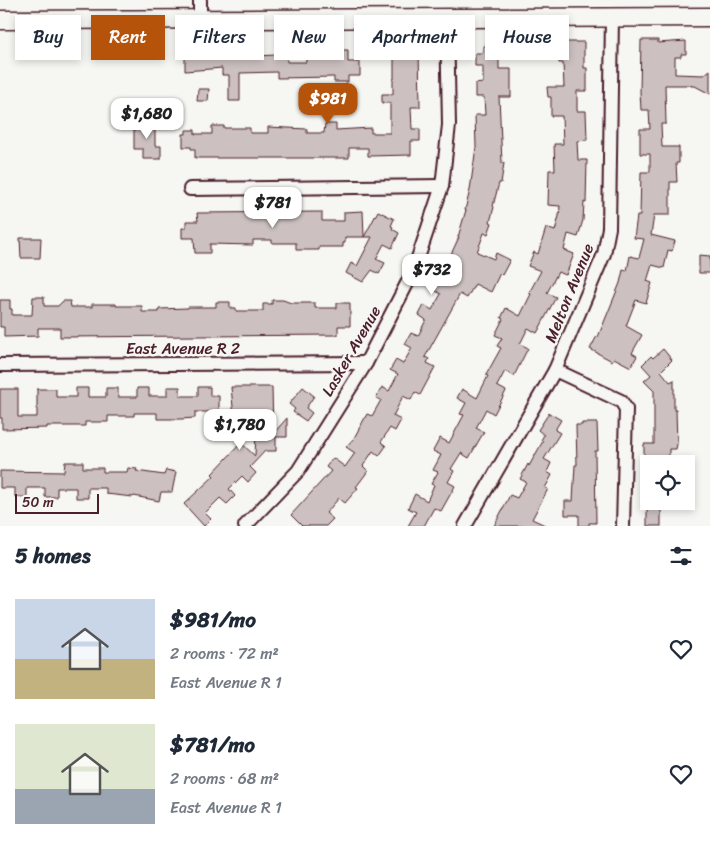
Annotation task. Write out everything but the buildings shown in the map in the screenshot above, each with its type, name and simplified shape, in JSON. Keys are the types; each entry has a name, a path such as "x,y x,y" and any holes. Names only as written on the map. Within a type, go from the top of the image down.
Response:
{"main road":[{"path":"475,19 710,17"},
{"path":"264,20 354,19"},
{"path":"0,20 175,20"}],"street":[{"path":"200,0 200,15"},
{"name":"Melton Avenue","path":"465,526 555,370 604,254 609,228 612,17"},
{"name":"Lasker Avenue","path":"245,526 298,471 366,363 414,270 442,186 449,124 448,60"},
{"path":"190,189 442,186"},
{"name":"East Avenue R 2","path":"0,365 366,363"},
{"path":"555,370 621,401 626,410 624,526"}]}
